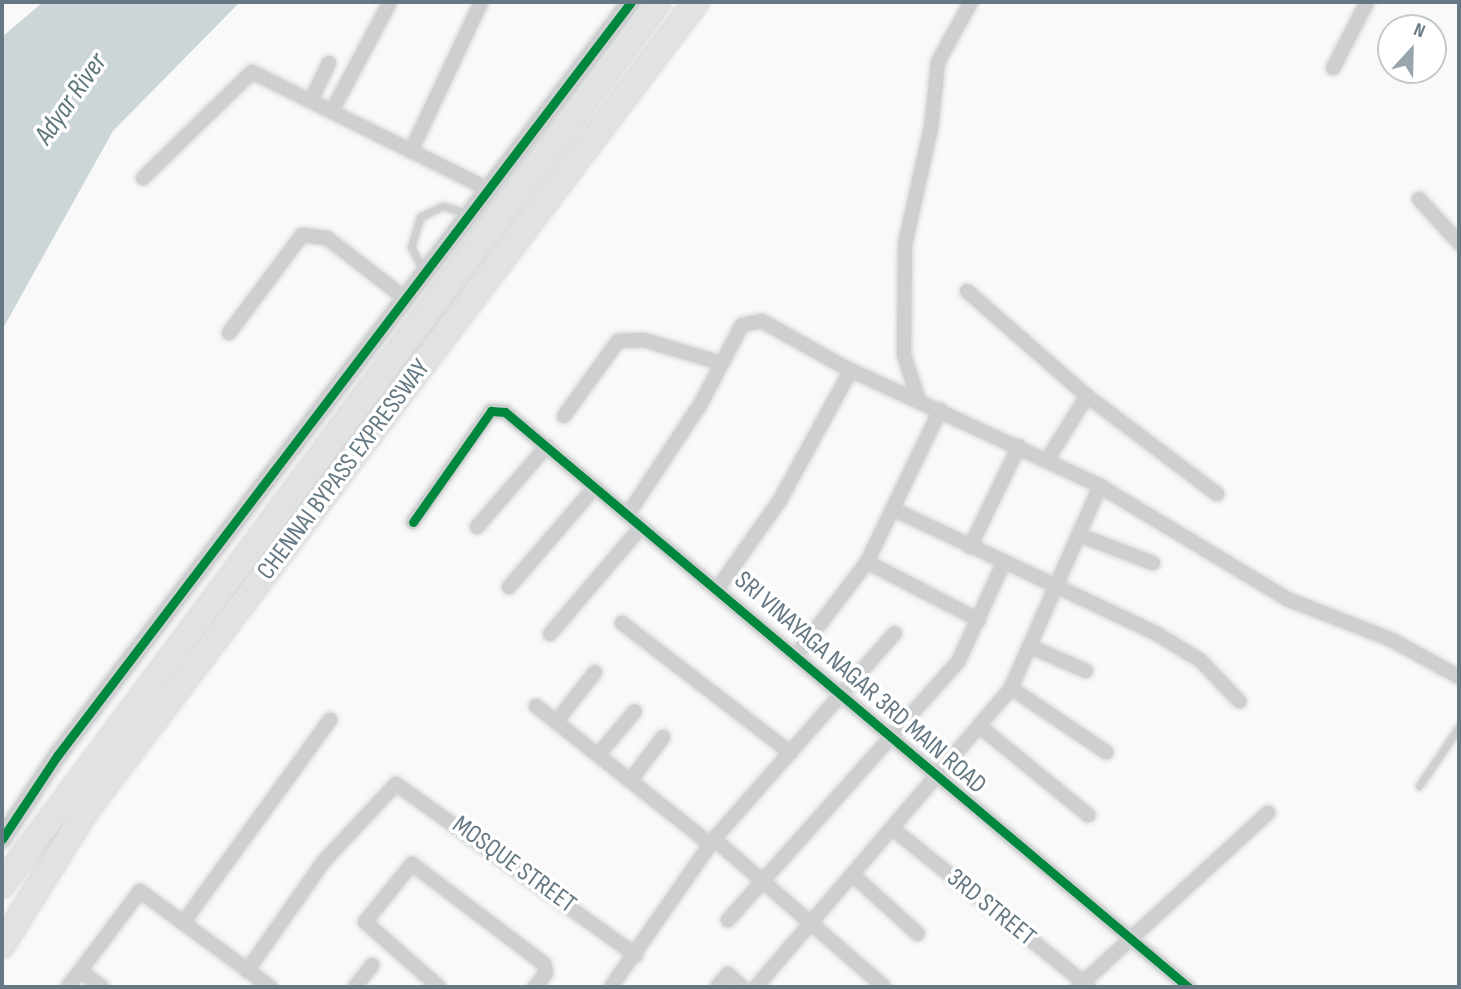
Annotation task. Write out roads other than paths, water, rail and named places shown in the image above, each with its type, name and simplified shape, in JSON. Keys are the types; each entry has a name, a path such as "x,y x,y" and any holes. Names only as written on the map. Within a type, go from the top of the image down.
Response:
{"highway":[{"name":"CHENNAI BYPASS EXPRESSWAY","path":"2,885 659,2"},
{"name":"CHENNAI BYPASS EXPRESSWAY","path":"2,945 85,812 696,2"}],"street":[{"path":"332,111 390,2"},
{"path":"411,151 481,2"},
{"path":"2,839 631,2"},
{"path":"919,401 904,355 905,244 931,128 938,62 971,2"},
{"path":"1333,68 1367,2"},
{"path":"311,101 329,63"},
{"path":"143,178 252,72 490,190"},
{"path":"1419,200 1459,243"},
{"path":"229,333 302,235 327,238 406,299"},
{"path":"967,290 1087,396 1217,494"},
{"path":"628,514 742,325 762,321 851,370 1100,486 1287,598 1392,640 1459,677"},
{"path":"564,416 618,341 644,340 721,363"},
{"path":"718,588 780,500 851,370"},
{"path":"1047,460 1087,396"},
{"path":"798,653 867,562 895,510 940,410"},
{"name":"SRI VINAYAGA NAGAR 3RD MAIN ROAD","path":"412,522 491,411 505,412 798,653 888,740 1132,937 1188,987"},
{"path":"477,527 547,446"},
{"path":"970,547 1019,446"},
{"path":"509,587 595,486"},
{"path":"756,987 816,923 1011,688 1100,486"},
{"path":"895,510 1055,590 1157,634 1200,660 1239,701"},
{"path":"550,634 642,527"},
{"path":"1079,535 1153,564"},
{"path":"867,562 979,620"},
{"path":"728,920 958,662 1003,564"},
{"path":"622,623 791,752"},
{"path":"611,987 636,955 712,841 895,633"},
{"path":"1029,646 1086,671"},
{"path":"556,722 595,671"},
{"path":"1011,688 1106,752"},
{"path":"536,706 764,881 816,923 884,987"},
{"path":"598,755 635,711"},
{"path":"183,923 330,720"},
{"path":"979,726 1088,815"},
{"path":"630,780 663,737"},
{"name":"MOSQUE STREET","path":"247,971 324,861 389,785 404,786 636,955"},
{"path":"1084,985 1132,937 1268,813"},
{"name":"3RD STREET","path":"893,829 1084,985"},
{"path":"439,987 365,922 412,864 544,964 546,973 535,987"},
{"path":"854,876 918,934"},
{"path":"68,987 140,891 270,987"},
{"path":"355,987 372,965"},
{"path":"79,971 102,987"},
{"path":"717,987 728,974 742,987"}],"lane":[{"path":"425,274 411,247 420,217 443,206 471,214"},
{"path":"1419,786 1459,727"}],"water":[{"name":"Adyar River","path":"43,2 240,2 113,131 2,330 2,37"}]}
